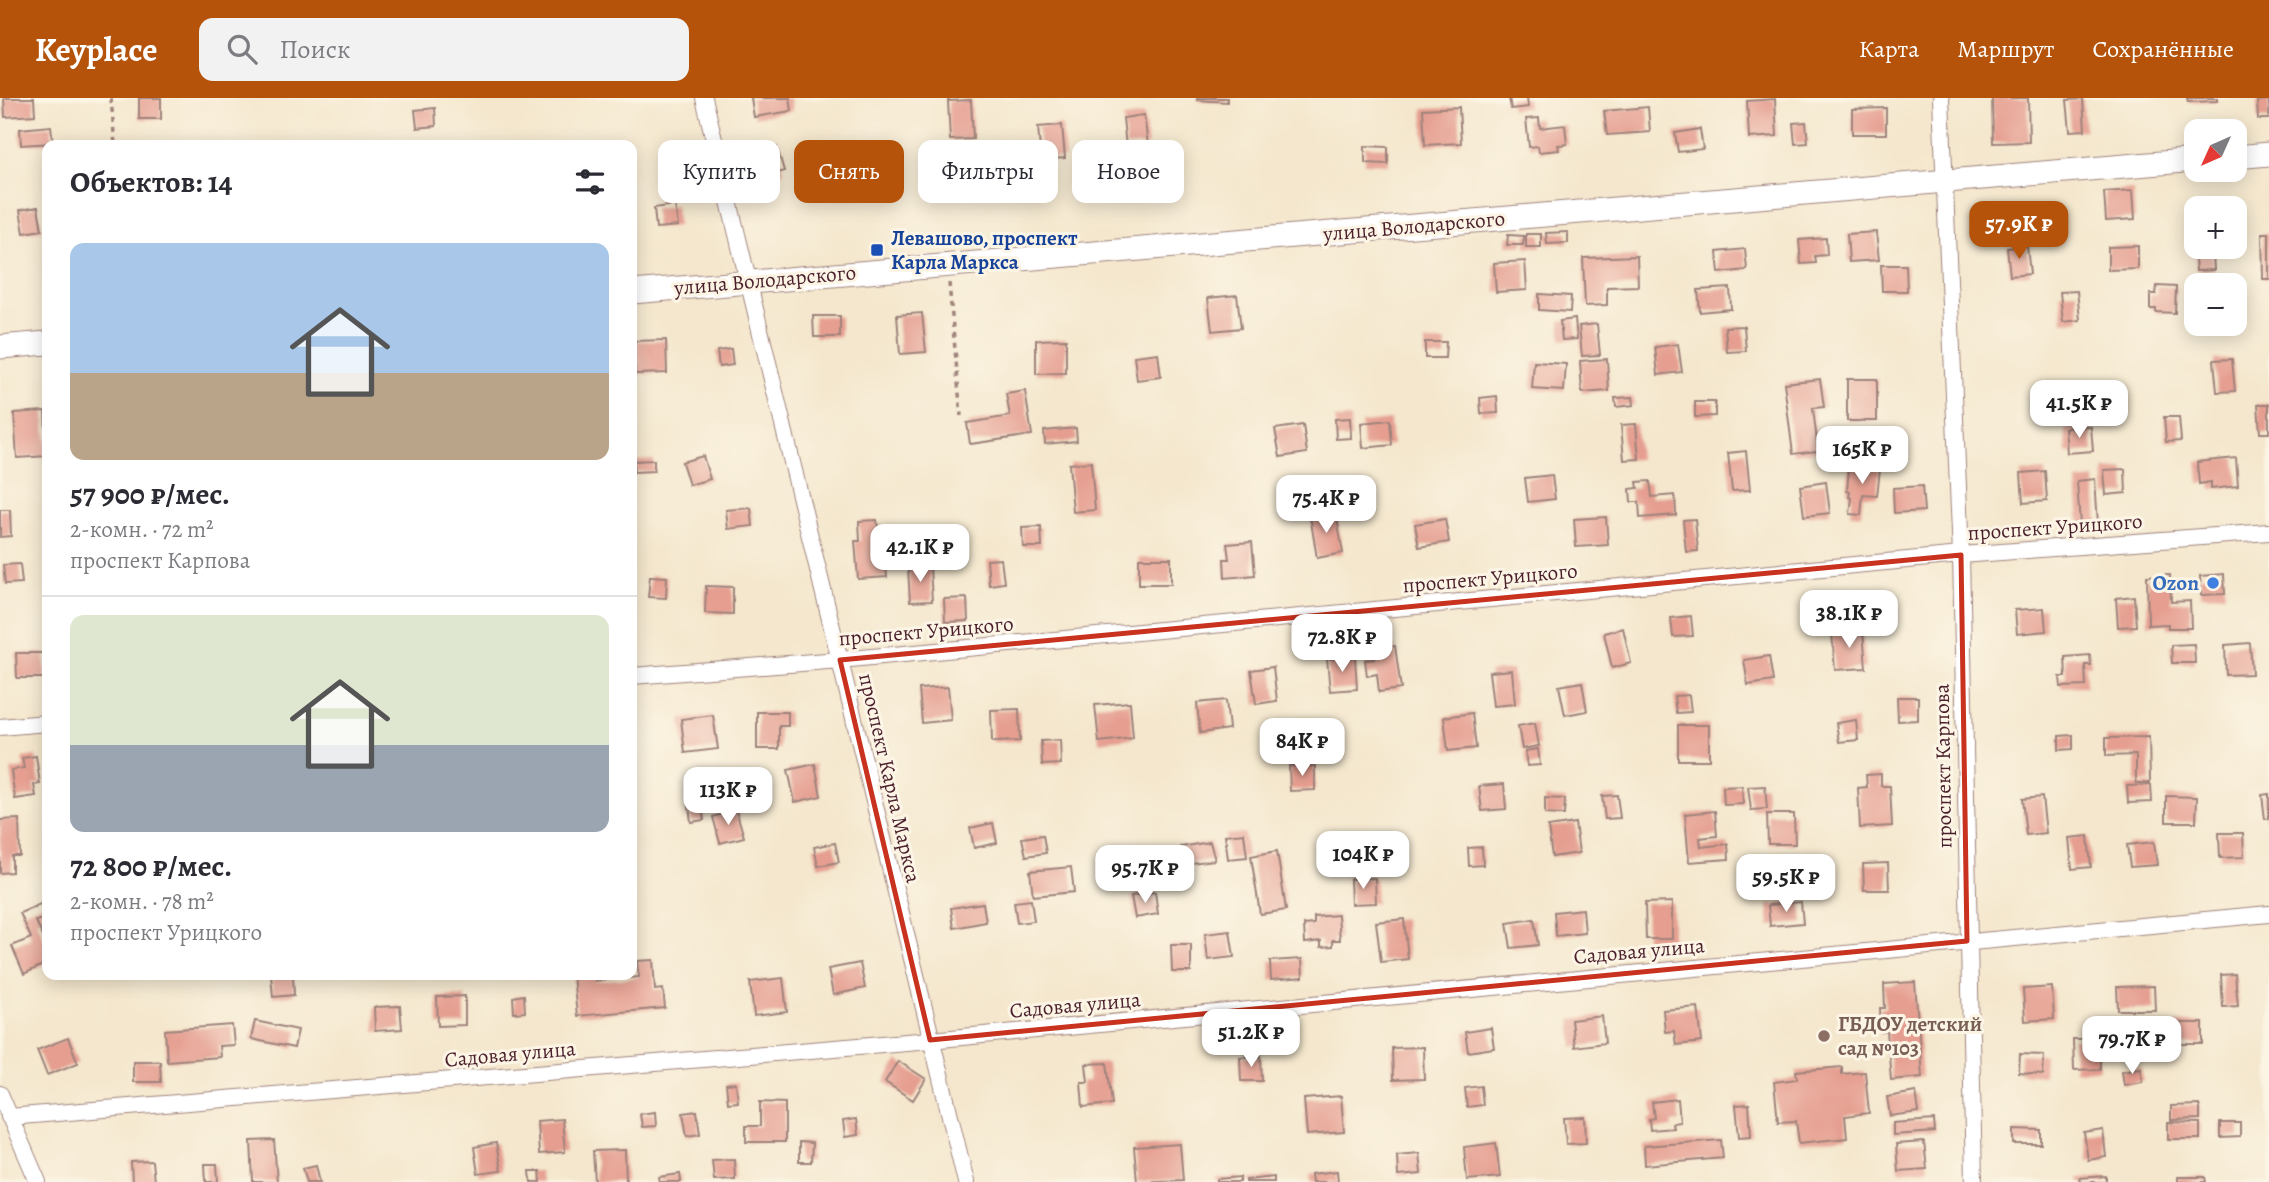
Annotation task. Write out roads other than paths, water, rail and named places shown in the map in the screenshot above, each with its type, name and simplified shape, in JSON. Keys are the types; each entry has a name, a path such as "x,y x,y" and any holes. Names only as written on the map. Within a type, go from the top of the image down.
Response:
{"street":[{"name":"проспект Карла Маркса","path":"704,98 966,1182"},
{"name":"проспект Карпова","path":"1941,98 1961,555 1974,1182"},
{"path":"2247,156 2269,153"},
{"name":"улица Володарского","path":"637,292 2184,161"},
{"path":"0,347 42,343"},
{"name":"проспект Урицкого","path":"637,676 840,660 1961,555 2269,532"},
{"path":"0,726 42,723"},
{"name":"Садовая улица","path":"9,1117 930,1040 2269,914"},
{"path":"0,1094 38,1182"}],"place":[{"name":"Левашово, проспект Карла Маркса","path":"877,250"},
{"name":"Ozon","path":"2213,583"},
{"name":"ГБДОУ детский сад №103","path":"1824,1036"}]}
